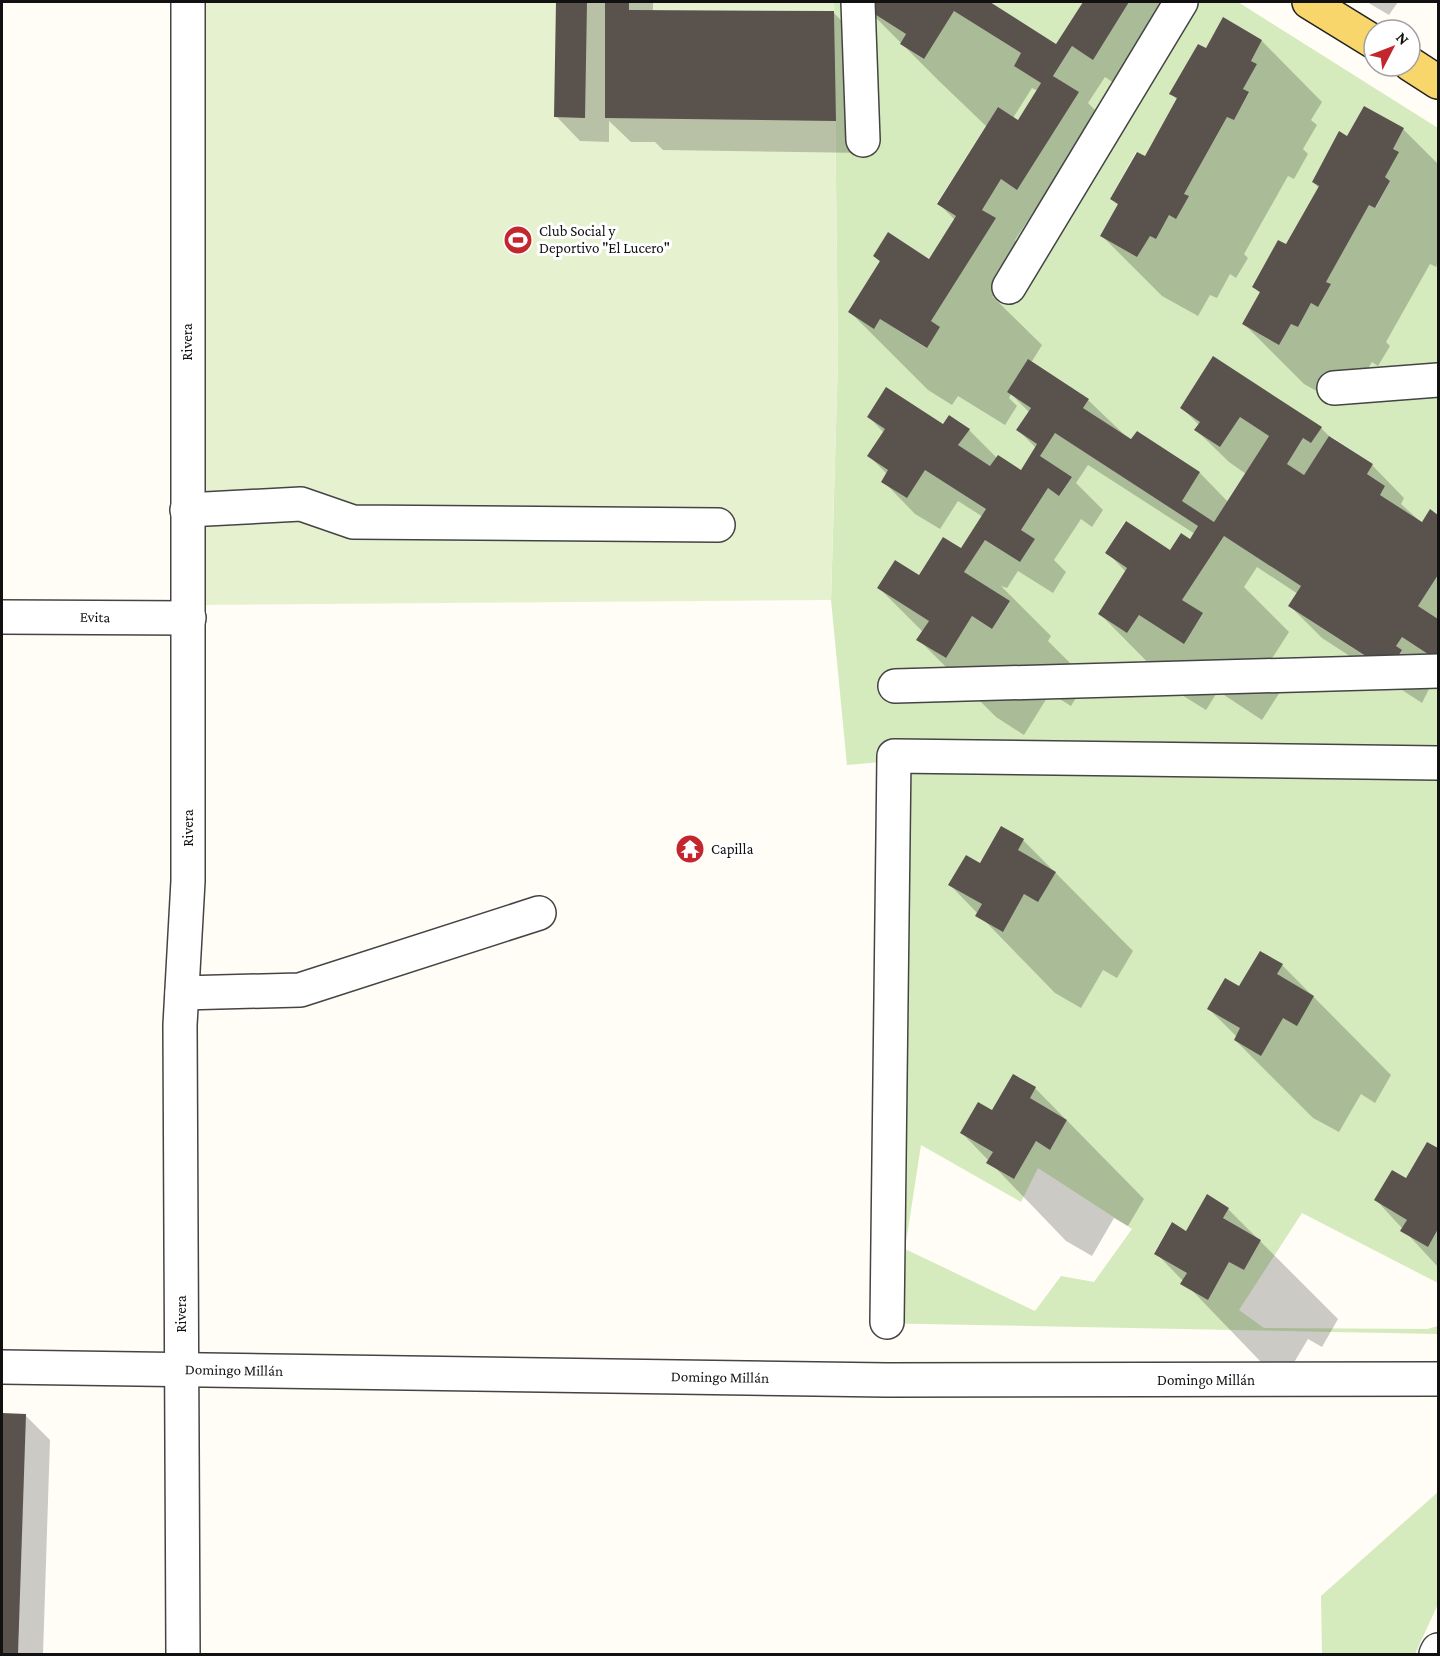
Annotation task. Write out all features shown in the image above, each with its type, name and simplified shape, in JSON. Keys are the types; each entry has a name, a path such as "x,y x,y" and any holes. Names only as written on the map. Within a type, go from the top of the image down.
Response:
{"main road":[{"path":"1309,2 1362,35"},
{"path":"1422,72 1438,82"}],"street":[{"name":"Rivera","path":"183,1654 182,993 188,881 188,2"},
{"path":"858,2 863,140"},
{"path":"1009,287 1181,2"},
{"path":"1334,388 1438,380"},
{"path":"187,510 301,504 353,522 718,525"},
{"name":"Evita","path":"2,616 189,618"},
{"path":"894,686 1438,671"},
{"path":"887,1322 894,756 1438,763"},
{"path":"182,993 300,990 539,913"},
{"name":"Domingo Millán","path":"2,1367 886,1380 1438,1379"},
{"path":"1436,1654 1438,1650"}],"green space":[{"name":"Club Social y Deportivo \"El Lucero\"","path":"200,2 834,2 838,359 831,600 198,605"},
{"path":"834,2 860,2 906,34 900,44 923,59 954,11 1021,53 1014,66 1041,83 1018,120 998,107 937,203 956,216 929,259 888,232 873,256 880,261 848,312 874,328 880,319 926,348 940,327 931,321 995,218 982,210 1001,179 1016,189 1079,92 1053,76 1072,46 1093,59 1129,2 1238,2 1438,128 1438,515 1430,510 1422,522 1380,495 1385,486 1367,474 1373,464 1330,436 1304,475 1287,464 1303,438 1311,443 1321,427 1214,357 1180,408 1200,422 1195,430 1220,447 1240,417 1269,436 1214,522 1182,501 1200,472 1137,431 1131,439 1083,408 1089,399 1028,360 1007,392 1031,408 1016,430 1037,444 1021,470 990,466 958,445 969,428 949,415 943,424 886,388 867,417 885,429 888,470 881,482 925,470 986,509 961,548 943,537 919,575 895,560 877,588 929,621 917,640 945,658 972,616 992,629 1010,602 964,572 985,540 1020,562 1035,539 1021,530 1048,488 1060,495 1072,477 1040,456 1055,433 1198,526 1190,539 1181,533 1170,550 1125,521 1105,553 1127,568 1098,614 1127,633 1139,615 1184,643 1203,614 1182,600 1224,536 1301,586 1288,606 1388,671 1402,651 1396,646 1402,637 1434,658 1438,652 1438,1148 1427,1142 1406,1178 1392,1170 1375,1200 1407,1220 1401,1231 1428,1247 1438,1229 1438,1283 1302,1213 1239,1310 1264,1328 1427,1329 1438,1326 1438,1334 870,1323 882,762 847,765 831,600 838,359","holes":["1223,18 1262,40 1251,61 1257,64 1243,89 1249,93 1234,120 1227,117 1184,194 1188,197 1176,219 1169,215 1156,239 1150,236 1137,257 1100,236 1118,204 1110,199 1136,152 1145,156 1177,98 1170,94 1198,44 1206,48","1364,106 1404,128 1393,149 1398,152 1385,177 1390,181 1376,208 1369,205 1326,282 1330,284 1318,307 1311,303 1298,327 1291,324 1279,345 1242,324 1260,292 1252,287 1278,240 1286,244 1319,186 1312,182 1339,132 1347,136","966,855 980,863 1056,872 1038,901 1024,894 1002,931 975,916 982,904 949,885","1030,1098 1067,1120 1050,1149 1036,1141 1014,1179 987,1163 993,1152 978,1102 992,1110","921,1145 1021,1202 1038,1168 1132,1229 1094,1282 1061,1276 1035,1311 905,1249","1207,1195 1229,1208 1223,1218 1261,1240 1244,1270 1229,1262 1208,1300 1181,1284 1187,1273 1154,1253 1171,1223 1186,1231"]},
{"path":"990,2 1083,2 1056,44"},
{"path":"1438,575 1438,619 1418,606"},
{"path":"1438,1492 1438,1604 1415,1654 1322,1654 1321,1596"}],"building":[{"path":"556,2 587,2 585,118 554,117"},
{"path":"605,2 629,2 629,10 834,11 836,121 605,118"},
{"path":"860,2 990,2 1056,44 1083,2 1129,2 1093,60 1072,46 1053,76 1079,92 1017,190 1001,179 982,210 996,218 931,321 940,327 927,348 880,319 874,329 848,312 880,261 873,256 888,232 929,259 956,216 937,204 998,107 1018,120 1041,83 1014,66 1021,53 954,11 924,59 900,44 906,34 859,4"},
{"path":"1223,17 1262,40 1251,61 1257,64 1243,89 1249,92 1234,120 1227,117 1184,194 1189,196 1176,219 1169,215 1156,239 1150,236 1137,257 1100,236 1118,204 1110,199 1137,152 1145,156 1177,98 1169,94 1198,44 1206,48"},
{"path":"1364,106 1404,128 1393,149 1399,152 1385,177 1390,181 1375,208 1369,205 1326,282 1331,284 1318,307 1311,303 1298,327 1291,324 1279,345 1242,324 1260,292 1252,287 1278,240 1286,244 1319,186 1312,182 1339,131 1347,136"},
{"path":"1213,356 1322,427 1311,443 1303,438 1287,464 1304,475 1329,436 1373,464 1367,474 1385,486 1380,495 1422,522 1430,509 1438,515 1438,575 1418,606 1438,619 1438,652 1434,658 1402,637 1396,646 1402,650 1389,671 1288,606 1301,586 1224,536 1182,600 1203,613 1184,644 1139,615 1127,633 1098,614 1127,568 1105,553 1126,521 1170,550 1181,533 1190,539 1198,526 1055,433 1040,456 1072,477 1059,496 1048,488 1021,530 1035,539 1020,562 985,540 964,572 1010,601 992,629 972,616 946,658 916,640 929,621 877,588 895,560 919,575 943,537 961,548 986,509 925,470 907,498 881,482 888,470 867,456 885,429 867,417 886,387 943,424 949,415 970,429 958,445 990,466 998,455 1021,470 1037,444 1016,430 1031,408 1007,392 1028,359 1089,399 1083,408 1131,439 1137,431 1200,472 1182,501 1214,522 1269,436 1240,417 1220,447 1194,430 1200,422 1180,408"},
{"path":"1001,826 1024,839 1018,850 1056,872 1038,902 1024,894 1003,932 975,916 982,904 948,885 966,855 980,863"},
{"path":"1260,951 1283,964 1277,974 1314,996 1297,1026 1283,1018 1261,1056 1234,1040 1240,1028 1207,1009 1225,978 1239,986"},
{"path":"1013,1074 1036,1087 1030,1098 1067,1120 1050,1150 1036,1141 1014,1179 986,1163 993,1152 960,1133 978,1102 992,1110"},
{"path":"1427,1142 1438,1148 1438,1229 1428,1247 1400,1231 1407,1220 1374,1200 1392,1170 1406,1178"},
{"path":"1207,1194 1229,1208 1223,1218 1261,1240 1244,1270 1229,1262 1208,1300 1180,1284 1187,1273 1154,1254 1172,1222 1186,1231"},
{"path":"2,1413 26,1414 18,1654 2,1654"}],"place":[{"name":"Club Social y Deportivo \"El Lucero\"","path":"518,240"},
{"name":"Capilla","path":"690,849"}]}
